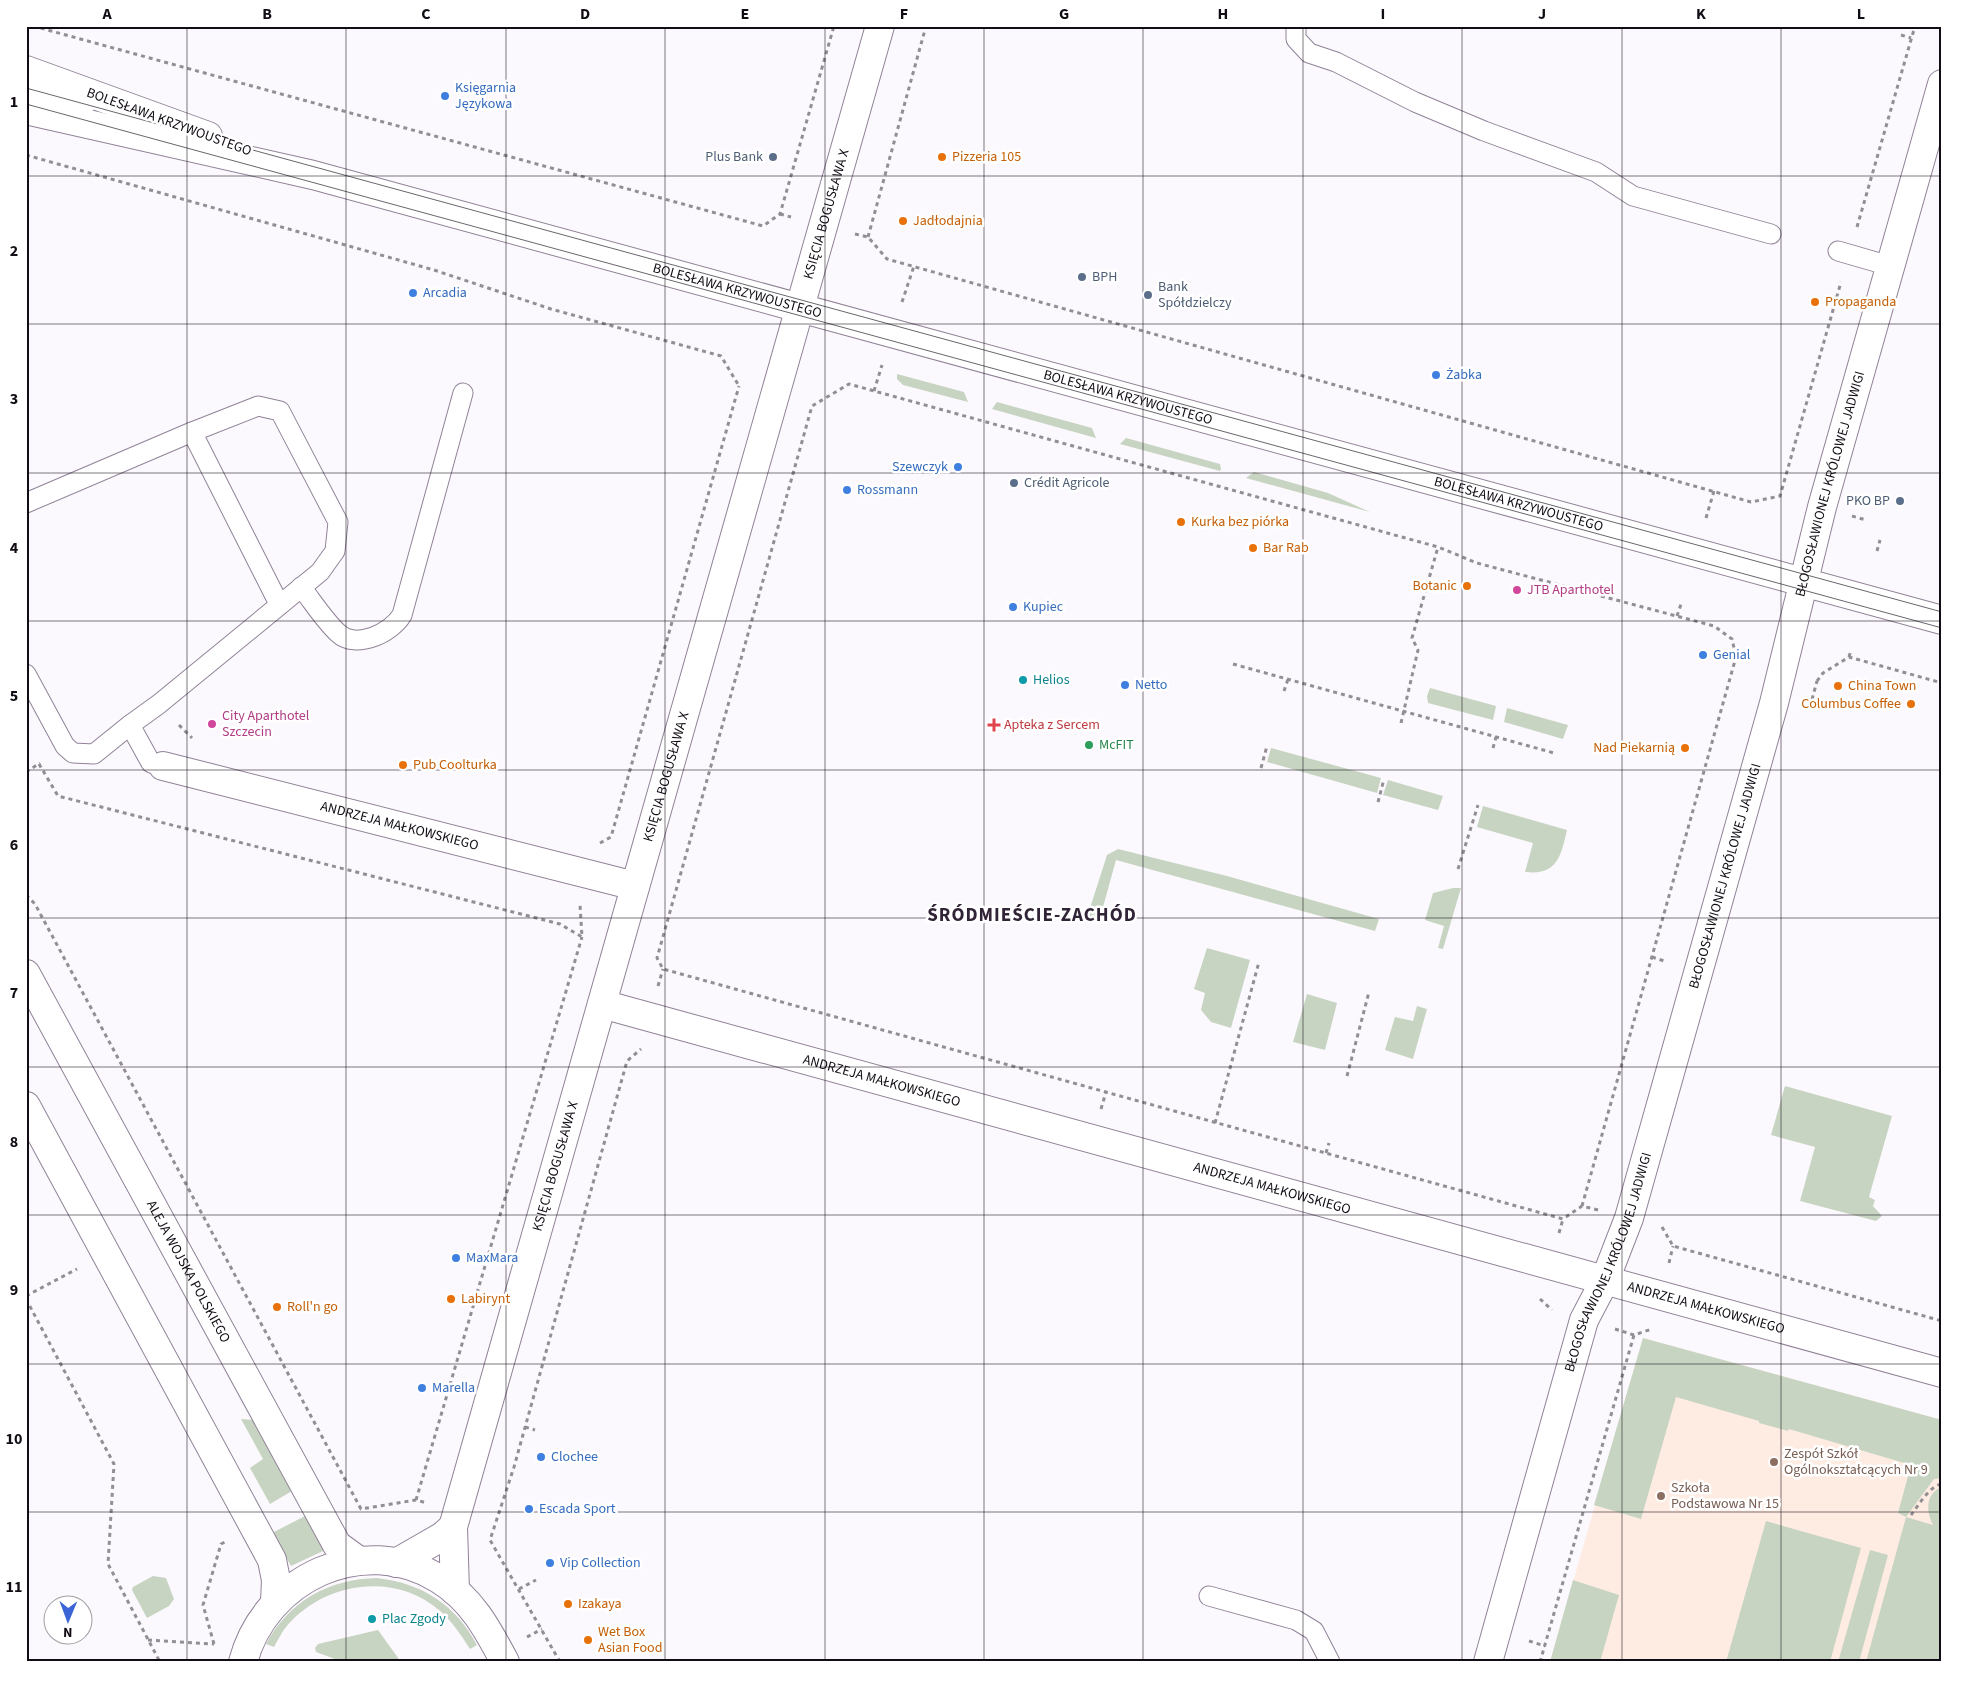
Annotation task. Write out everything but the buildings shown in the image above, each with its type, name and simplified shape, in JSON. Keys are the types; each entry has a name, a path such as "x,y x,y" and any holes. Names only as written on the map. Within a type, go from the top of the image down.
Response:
{"street":[{"name":"KSIĘCIA BOGUSŁAWA X","path":"455,1590 453,1527 880,26"},
{"name":"BOLESŁAWA KRZYWOUSTEGO","path":"26,70 312,175"},
{"name":"BŁOGOSŁAWIONEJ KRÓLOWEJ JADWIGI","path":"1488,1662 1584,1320 1605,1280 1628,1218 1774,703 1822,507 1942,84"},
{"name":"BOLESŁAWA KRZYWOUSTEGO","path":"26,110 312,175 1942,620"},
{"name":"ANDRZEJA MAŁKOWSKIEGO","path":"163,766 635,886"},
{"name":"ALEJA WOJSKA POLSKIEGO","path":"26,974 330,1534 337,1545 359,1561"},
{"name":"ANDRZEJA MAŁKOWSKIEGO","path":"602,1004 1942,1373"},
{"path":"26,1106 272,1560 276,1580 275,1602"},
{"path":"396,1562 443,1536 453,1527"},
{"path":"243,1662 256,1628 275,1602 312,1574 338,1565 359,1561 396,1562 427,1573 455,1590 480,1617 505,1662"}],"lane":[{"path":"1296,26 1296,39 1309,53 1336,62 1415,102 1596,172 1633,196 1770,234"},
{"path":"26,88 222,142"},
{"path":"26,104 138,135"},
{"path":"1843,253 1890,266"},
{"path":"301,587 338,634 349,638 373,637 387,631 397,622 402,615 463,394"},
{"path":"26,503 258,406 280,411 338,522 335,551 329,562 320,572 159,704 94,754 72,753 65,746 26,674"},
{"path":"192,432 279,604"},
{"path":"130,725 151,763 163,766"},
{"path":"1209,1596 1296,1620 1314,1631 1330,1662"}],"path":[{"path":"33,26 763,226 780,214 834,26"},
{"path":"926,26 868,238 887,259 1750,502 1780,496 1786,497"},
{"path":"1780,496 1843,253 1915,26"},
{"path":"1902,35 1911,38"},
{"path":"26,155 424,267 552,309 720,356 739,386 812,406"},
{"path":"848,384 1438,547 1477,563 1714,626 1732,639 1736,657 1582,1206 1563,1219 663,970 657,958 812,406 848,384"},
{"path":"39,764 58,796 560,924 582,938 579,907 595,846 611,837 739,386"},
{"path":"1706,518 1714,491"},
{"path":"1851,515 1866,520"},
{"path":"1877,550 1880,540"},
{"path":"1401,723 1418,650 1412,638 1438,547"},
{"path":"1677,616 1681,604"},
{"path":"1808,713 1817,681 1823,673 1849,657 1851,650"},
{"path":"1736,657 1745,660"},
{"path":"1849,657 1942,683"},
{"path":"1233,664 1554,753"},
{"path":"1284,691 1288,679"},
{"path":"1812,679 1817,681"},
{"path":"1493,748 1496,737"},
{"path":"1261,768 1267,746"},
{"path":"1378,802 1384,779"},
{"path":"1458,869 1478,805"},
{"path":"26,895 35,904 361,1509 416,1500"},
{"path":"1215,1123 1259,962"},
{"path":"1346,1076 1369,992"},
{"path":"560,1662 490,1540 525,1428 627,1062 641,1049 650,1052"},
{"path":"1326,1153 1329,1143"},
{"path":"1582,1206 1662,1228 1673,1246 1942,1321"},
{"path":"1662,1228 1665,1218"},
{"path":"85,1265 26,1297 114,1464 108,1564 160,1662"},
{"path":"1532,1296 1541,1299 1553,1311 1634,1335 1540,1662"},
{"path":"525,1428 535,1430"},
{"path":"1911,1515 1925,1496 1937,1485 1942,1484"},
{"path":"519,1589 536,1580"},
{"path":"148,1640 214,1644"}],"shaded area":[{"name":"Zespół Szkół Ogólnokształcących Nr 9","path":"1643,1338 1942,1420 1942,1662 1550,1662"}],"green space":[{"path":"897,374 964,392 968,402 903,385 897,379"},
{"path":"997,402 1092,428 1096,438 992,409"},
{"path":"1126,438 1220,464 1221,469 1220,471 1120,444"},
{"path":"1254,472 1328,493 1370,512 1246,478"},
{"path":"1430,688 1496,706 1493,720 1428,703 1427,696"},
{"path":"1507,708 1568,725 1563,739 1504,722"},
{"path":"1271,748 1381,778 1377,793 1267,762"},
{"path":"1388,780 1443,796 1438,810 1383,795"},
{"path":"1483,806 1567,830 1563,848 1556,862 1545,871 1525,872 1533,843 1477,827"},
{"path":"1118,849 1227,876 1379,919 1375,931 1116,860 1100,918 1090,916 1090,908 1107,855"},
{"path":"1461,888 1443,949 1438,948 1444,926 1425,920 1433,893"},
{"path":"1207,948 1250,960 1231,1028 1211,1022 1201,1010 1205,993 1194,989"},
{"path":"1307,994 1337,1003 1325,1050 1293,1042"},
{"path":"1417,1006 1427,1009 1413,1059 1385,1050 1395,1017 1413,1021"},
{"path":"1785,1086 1892,1116 1869,1197 1875,1200 1873,1206 1882,1216 1876,1221 1800,1201 1815,1147 1771,1135"},
{"path":"1643,1338 1942,1420 1942,1478 1934,1479 1906,1517 1898,1513 1911,1465 1789,1429 1788,1431 1759,1423 1759,1421 1676,1397 1641,1519 1594,1505"},
{"path":"241,1419 255,1420 292,1491 270,1504 250,1468 263,1459"},
{"path":"1942,1487 1942,1662 1866,1662 1906,1517 1933,1525 1928,1503 1932,1494"},
{"path":"305,1516 323,1547 323,1551 291,1566 272,1533"},
{"path":"1766,1521 1861,1548 1830,1662 1726,1662"},
{"path":"1870,1550 1888,1555 1859,1662 1838,1662"},
{"path":"153,1576 166,1578 174,1599 169,1606 147,1618 132,1590 133,1587"},
{"path":"377,1578 409,1585 436,1598 459,1618 477,1645 470,1649 448,1619 439,1610 421,1598 401,1590 381,1586 360,1587 339,1592 319,1600 301,1612 286,1627 274,1647 266,1644 286,1616 312,1595 343,1583 359,1579"},
{"path":"1573,1580 1619,1595 1600,1662 1550,1662"},
{"path":"378,1630 401,1662 343,1662 316,1652 315,1648 318,1644"}],"tram line":[{"path":"26,88 1942,612"},
{"path":"26,104 1942,628"}],"place":[{"name":"Księgarnia Językowa","path":"445,96"},
{"name":"Plus Bank","path":"773,157"},
{"name":"Pizzeria 105","path":"942,157"},
{"name":"Jadłodajnia","path":"903,221"},
{"name":"BPH","path":"1082,277"},
{"name":"Arcadia","path":"413,293"},
{"name":"Bank Spółdzielczy","path":"1148,295"},
{"name":"Propaganda","path":"1815,302"},
{"name":"Żabka","path":"1436,375"},
{"name":"Szewczyk","path":"958,467"},
{"name":"Crédit Agricole","path":"1014,483"},
{"name":"Rossmann","path":"847,490"},
{"name":"PKO BP","path":"1900,501"},
{"name":"Kurka bez piórka","path":"1181,522"},
{"name":"Bar Rab","path":"1253,548"},
{"name":"Botanic","path":"1467,586"},
{"name":"JTB Aparthotel","path":"1517,590"},
{"name":"Kupiec","path":"1013,607"},
{"name":"Genial","path":"1703,655"},
{"name":"Helios","path":"1023,680"},
{"name":"Netto","path":"1125,685"},
{"name":"China Town","path":"1838,686"},
{"name":"Columbus Coffee","path":"1911,704"},
{"name":"City Aparthotel Szczecin","path":"212,724"},
{"name":"Apteka z Sercem","path":"994,725"},
{"name":"McFIT","path":"1089,745"},
{"name":"Nad Piekarnią","path":"1685,748"},
{"name":"Pub Coolturka","path":"403,765"},
{"name":"MaxMara","path":"456,1258"},
{"name":"Labirynt","path":"451,1299"},
{"name":"Roll'n go","path":"277,1307"},
{"name":"Marella","path":"422,1388"},
{"name":"Clochee","path":"541,1457"},
{"name":"Zespół Szkół Ogólnokształcących Nr 9","path":"1774,1462"},
{"name":"Szkoła Podstawowa Nr 15","path":"1661,1496"},
{"name":"Escada Sport","path":"529,1509"},
{"name":"Vip Collection","path":"550,1563"},
{"name":"Izakaya","path":"568,1604"},
{"name":"Plac Zgody","path":"372,1619"},
{"name":"Wet Box Asian Food","path":"588,1640"}],"district":[{"name":"ŚRÓDMIEŚCIE-ZACHÓD","path":"1032,915"}]}
